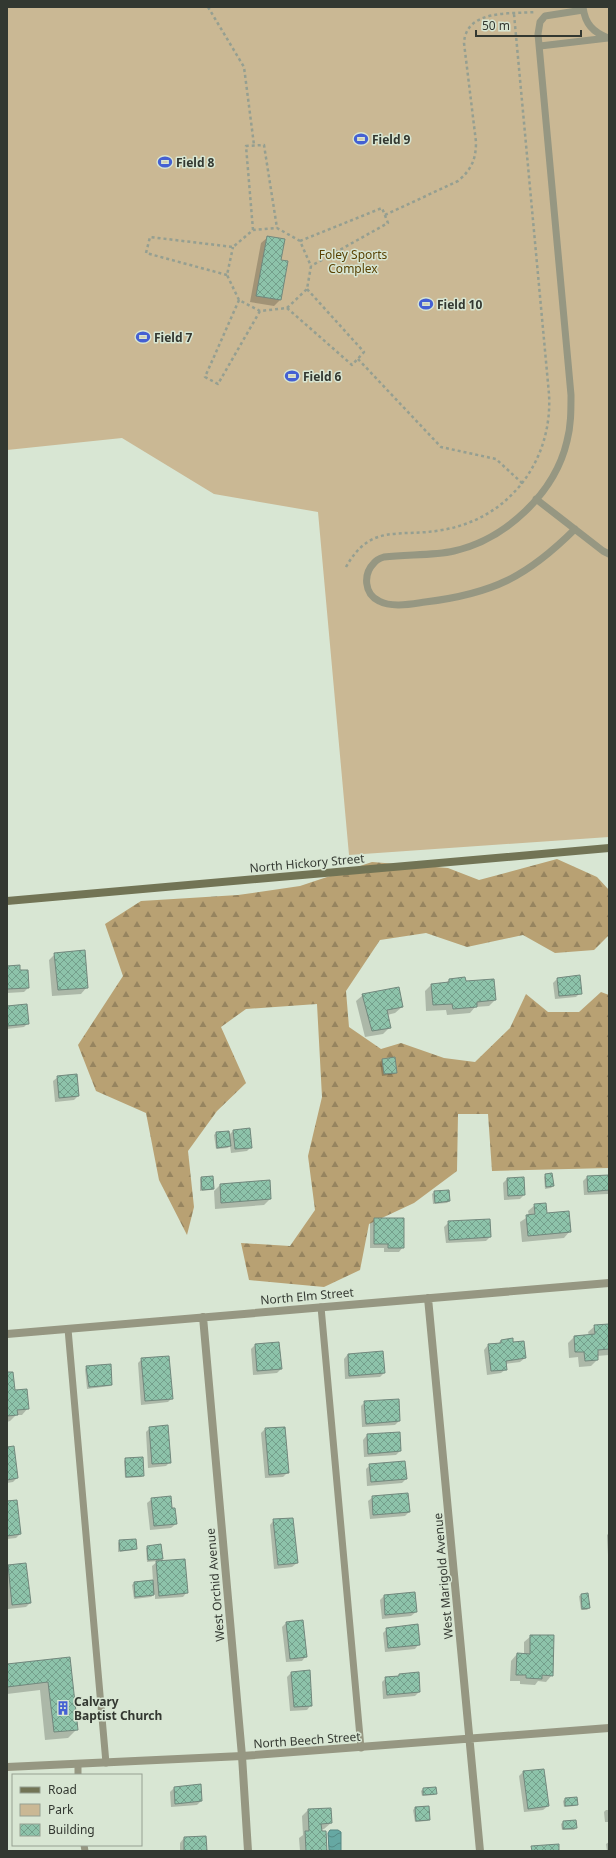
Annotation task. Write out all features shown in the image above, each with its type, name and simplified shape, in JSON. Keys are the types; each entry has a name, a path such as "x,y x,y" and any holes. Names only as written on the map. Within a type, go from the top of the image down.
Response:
{"street":[{"name":"North Hickory Street","path":"7,901 609,848"},
{"name":"North Elm Street","path":"7,1334 609,1282"},
{"name":"West Marigold Avenue","path":"428,1298 480,1851"},
{"name":"West Orchid Avenue","path":"203,1317 242,1756 248,1851"},
{"name":"North Beech Street","path":"7,1767 242,1756 470,1740 609,1728"}],"lane":[{"path":"575,529 552,552 532,567 492,588 470,595 393,605 379,601 369,592 366,581 369,570 374,562 384,557 454,551 490,537 509,524 536,499 548,484 560,462 567,441 571,417 569,366 538,34 540,22 545,16 583,9 587,22 592,31 608,38"},
{"path":"540,46 608,38"},
{"path":"536,499 609,554"},
{"path":"321,1307 361,1748"},
{"path":"68,1329 106,1763"},
{"path":"78,1764 78,1774"}],"path":[{"path":"208,7 244,67 254,145"},
{"path":"385,215 458,181 473,164 476,154 476,142 464,43 464,36 468,28 482,17 490,15 536,12 542,9"},
{"path":"346,567 353,554 363,544 374,538 388,534 440,531 469,523 497,508 509,498 534,466 544,441 550,409 514,14"},
{"path":"253,230 246,146 254,145 264,145 277,228"},
{"path":"300,241 382,208 388,223 311,266"},
{"path":"277,228 300,241 311,266 307,289 287,308 260,311 239,300 227,275 233,248 253,230 277,228"},
{"path":"227,275 146,253 150,238 233,248"},
{"path":"287,308 352,365 364,352 307,289"},
{"path":"239,300 205,377 218,384 260,311"},
{"path":"358,359 441,447 496,458 522,483"}],"green space":[{"name":"Foley Sports Complex","path":"7,7 609,7 609,837 349,855 318,512 214,494 122,438 7,450"},
{"path":"557,859 597,877 609,890 609,935 594,950 555,953 523,935 467,947 426,933 380,940 346,991 349,1027 381,1049 401,1043 444,1058 475,1062 510,1028 526,994 548,1012 579,1012 601,992 609,995 609,1168 492,1171 488,1114 458,1114 457,1171 414,1203 369,1224 360,1270 324,1287 249,1280 241,1243 290,1246 315,1210 308,1156 322,1097 317,1004 246,1009 221,1027 246,1083 217,1111 188,1151 194,1207 187,1235 159,1180 146,1113 96,1091 78,1045 123,976 105,924 141,901 238,895 300,886 372,862 448,868 479,880"}],"water":[{"path":"330,1830 338,1830 341,1832 341,1851 329,1850 328,1833"}],"building":[{"path":"267,236 285,239 281,260 288,261 281,300 256,296"},
{"path":"85,950 88,988 58,990 54,953"},
{"path":"20,965 20,970 28,970 29,988 7,989 7,966"},
{"path":"580,975 582,994 559,996 557,978"},
{"path":"465,977 466,981 494,979 496,1000 477,1002 477,1007 453,1009 452,1004 433,1005 431,984 449,982 449,979"},
{"path":"399,987 403,1007 387,1010 391,1028 372,1031 362,994"},
{"path":"27,1004 29,1024 7,1026 7,1006"},
{"path":"395,1057 397,1073 384,1074 382,1059"},
{"path":"77,1074 79,1096 59,1098 57,1076"},
{"path":"250,1128 252,1148 235,1149 233,1130"},
{"path":"229,1131 231,1146 217,1148 216,1132"},
{"path":"552,1173 554,1186 546,1187 545,1174"},
{"path":"609,1175 609,1190 588,1192 587,1176"},
{"path":"213,1176 214,1189 202,1190 201,1177"},
{"path":"524,1177 525,1195 508,1196 507,1178"},
{"path":"270,1180 271,1199 221,1203 220,1184"},
{"path":"449,1190 450,1201 435,1203 434,1191"},
{"path":"546,1203 547,1213 569,1211 571,1232 528,1236 526,1215 535,1214 534,1204"},
{"path":"374,1218 404,1218 404,1248 388,1248 388,1244 374,1244"},
{"path":"490,1219 491,1237 449,1240 448,1221"},
{"path":"609,1324 609,1349 598,1350 598,1360 585,1361 584,1352 575,1352 574,1336 595,1334 594,1325"},
{"path":"513,1338 513,1342 524,1341 526,1358 506,1361 507,1370 491,1371 488,1344 501,1343 501,1340"},
{"path":"279,1342 282,1369 257,1371 255,1344"},
{"path":"383,1351 385,1373 349,1376 348,1354"},
{"path":"169,1356 173,1399 145,1401 141,1358"},
{"path":"111,1364 112,1385 89,1387 86,1366"},
{"path":"7,1372 13,1372 15,1390 27,1389 29,1409 17,1410 18,1415 7,1416"},
{"path":"399,1399 400,1421 366,1424 364,1401"},
{"path":"168,1425 171,1463 152,1464 149,1427"},
{"path":"285,1427 289,1473 269,1475 265,1428"},
{"path":"400,1432 401,1451 368,1454 367,1434"},
{"path":"14,1446 18,1478 7,1480 7,1447"},
{"path":"143,1457 144,1476 126,1477 125,1458"},
{"path":"405,1461 407,1479 371,1482 369,1464"},
{"path":"408,1493 410,1512 373,1515 372,1496"},
{"path":"171,1496 172,1508 175,1508 177,1524 154,1526 151,1498"},
{"path":"17,1500 21,1534 7,1536 7,1501"},
{"path":"293,1518 298,1563 278,1565 273,1519"},
{"path":"136,1539 137,1549 120,1551 119,1540"},
{"path":"161,1544 163,1559 148,1560 147,1546"},
{"path":"185,1559 188,1593 159,1596 156,1561"},
{"path":"26,1563 31,1603 12,1605 8,1565"},
{"path":"153,1580 154,1595 135,1597 134,1582"},
{"path":"415,1592 417,1612 385,1615 384,1595"},
{"path":"588,1593 590,1608 582,1609 581,1594"},
{"path":"303,1620 307,1657 290,1659 286,1622"},
{"path":"418,1624 420,1645 388,1648 386,1628"},
{"path":"530,1635 554,1635 553,1676 542,1675 542,1679 526,1678 526,1675 516,1675 517,1653 530,1654"},
{"name":"Calvary Baptist Church","path":"70,1657 78,1730 54,1732 48,1682 7,1687 7,1664"},
{"path":"310,1670 312,1706 294,1707 291,1672"},
{"path":"419,1672 420,1692 387,1695 385,1677"},
{"path":"544,1769 549,1806 528,1809 523,1771"},
{"path":"201,1784 202,1801 175,1804 174,1787"},
{"path":"436,1787 437,1794 423,1795 423,1788"},
{"path":"577,1797 578,1805 565,1806 565,1798"},
{"path":"429,1806 430,1820 416,1821 415,1807"},
{"path":"331,1808 332,1823 321,1824 322,1831 326,1831 327,1851 306,1851 305,1831 309,1831 308,1809"},
{"path":"576,1820 577,1828 563,1829 563,1821"},
{"path":"206,1836 207,1851 184,1851 184,1837"},
{"path":"559,1844 559,1851 532,1851 531,1846"}],"place":[{"name":"Field 9","path":"361,139"},
{"name":"Field 8","path":"165,162"},
{"name":"Field 10","path":"426,304"},
{"name":"Field 7","path":"143,337"},
{"name":"Field 6","path":"292,376"},
{"name":"Calvary Baptist Church","path":"63,1708"}]}
